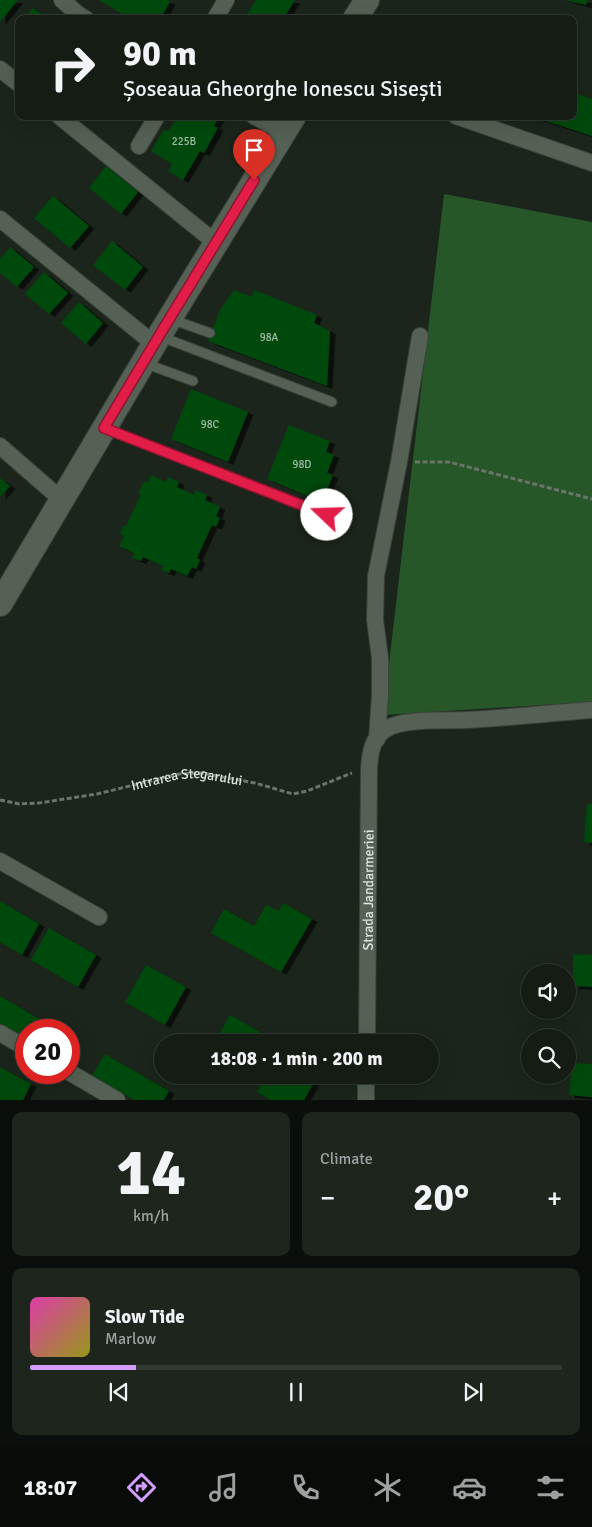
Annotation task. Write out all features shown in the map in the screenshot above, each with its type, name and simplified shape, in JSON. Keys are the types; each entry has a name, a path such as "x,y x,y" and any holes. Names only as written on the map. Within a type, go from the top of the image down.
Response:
{"main road":[{"path":"359,15 368,0"},
{"path":"0,604 156,340 289,125"}],"street":[{"path":"62,0 79,15"},
{"path":"217,15 226,0"},
{"path":"0,68 15,81"},
{"path":"64,120 216,243"},
{"path":"139,146 155,120"},
{"path":"270,120 289,125"},
{"path":"468,120 592,163"},
{"path":"0,219 156,340"},
{"name":"Strada Jandarmeriei","path":"367,1034 369,769 371,749 376,739 380,695 380,658 375,620 376,576 399,462 420,336"},
{"path":"0,446 62,500"},
{"path":"376,739 388,727 400,724 592,710"},
{"path":"0,862 99,917"},
{"path":"0,1033 15,1042"},
{"path":"80,1078 118,1100"},
{"path":"366,1084 366,1100"}],"lane":[{"path":"156,340 210,334"},
{"path":"156,340 193,381"},
{"path":"156,340 332,402"},
{"path":"104,428 327,515"}],"path":[{"path":"399,462 449,462 592,499"},
{"name":"Intrarea Stegarului","path":"0,800 18,804 39,803 97,794 179,774 201,773 255,783 293,794 369,769"}],"green space":[{"path":"444,194 592,222 592,702 383,715"}],"building":[{"path":"0,0 18,0 0,22"},
{"path":"99,0 167,0 170,2 162,15 123,15"},
{"path":"256,0 295,0 286,15 247,15"},
{"path":"566,0 587,0 586,5"},
{"path":"32,8 43,15 28,15"},
{"path":"577,94 592,99 592,136 543,120 577,120"},
{"path":"175,120 218,120 214,126 218,128 204,153 200,151 183,180 168,171 172,164 151,151 164,129 168,132"},
{"path":"106,166 138,192 121,214 89,188"},
{"path":"53,196 89,226 70,248 34,218"},
{"path":"112,241 143,267 125,290 93,265"},
{"path":"10,247 34,267 17,287 0,273 0,259"},
{"path":"44,272 68,293 49,314 25,294"},
{"path":"234,290 252,297 254,290 317,315 314,323 330,331 327,386 208,341 220,310"},
{"path":"79,302 103,323 86,344 61,323"},
{"path":"191,389 248,412 228,462 171,439"},
{"path":"289,425 330,441 326,452 334,455 327,473 333,475 322,502 267,479"},
{"path":"151,475 166,482 168,477 179,482 177,487 194,495 196,490 207,495 205,500 220,507 216,516 220,518 216,527 212,525 197,558 200,560 196,569 192,567 187,576 171,569 169,573 161,570 163,566 143,557 141,561 132,558 134,553 119,546 124,536 120,534 124,525 126,526 141,494 138,493 144,481 148,483"},
{"path":"0,478 10,486 0,497"},
{"path":"587,804 592,804 592,843 584,842"},
{"path":"0,901 39,924 22,955 0,942"},
{"path":"283,903 312,919 281,972 211,933 224,909 254,926 266,905 279,911"},
{"path":"49,928 96,955 78,987 31,960"},
{"path":"573,954 592,955 592,987 576,986 576,964 573,964"},
{"path":"146,965 186,987 165,1025 125,1002"},
{"path":"0,996 39,1019 15,1019 15,1034 0,1025"},
{"path":"230,1015 264,1034 219,1034"},
{"path":"105,1054 169,1091 164,1100 134,1100 92,1075"},
{"path":"576,1063 592,1064 592,1097 569,1095 570,1084 576,1084"},
{"path":"0,1067 15,1075 15,1084 31,1084 23,1100 0,1100"},
{"path":"262,1084 313,1084 304,1100 271,1100 257,1092"}],"route":[{"path":"254,180 104,428 327,515"}]}
